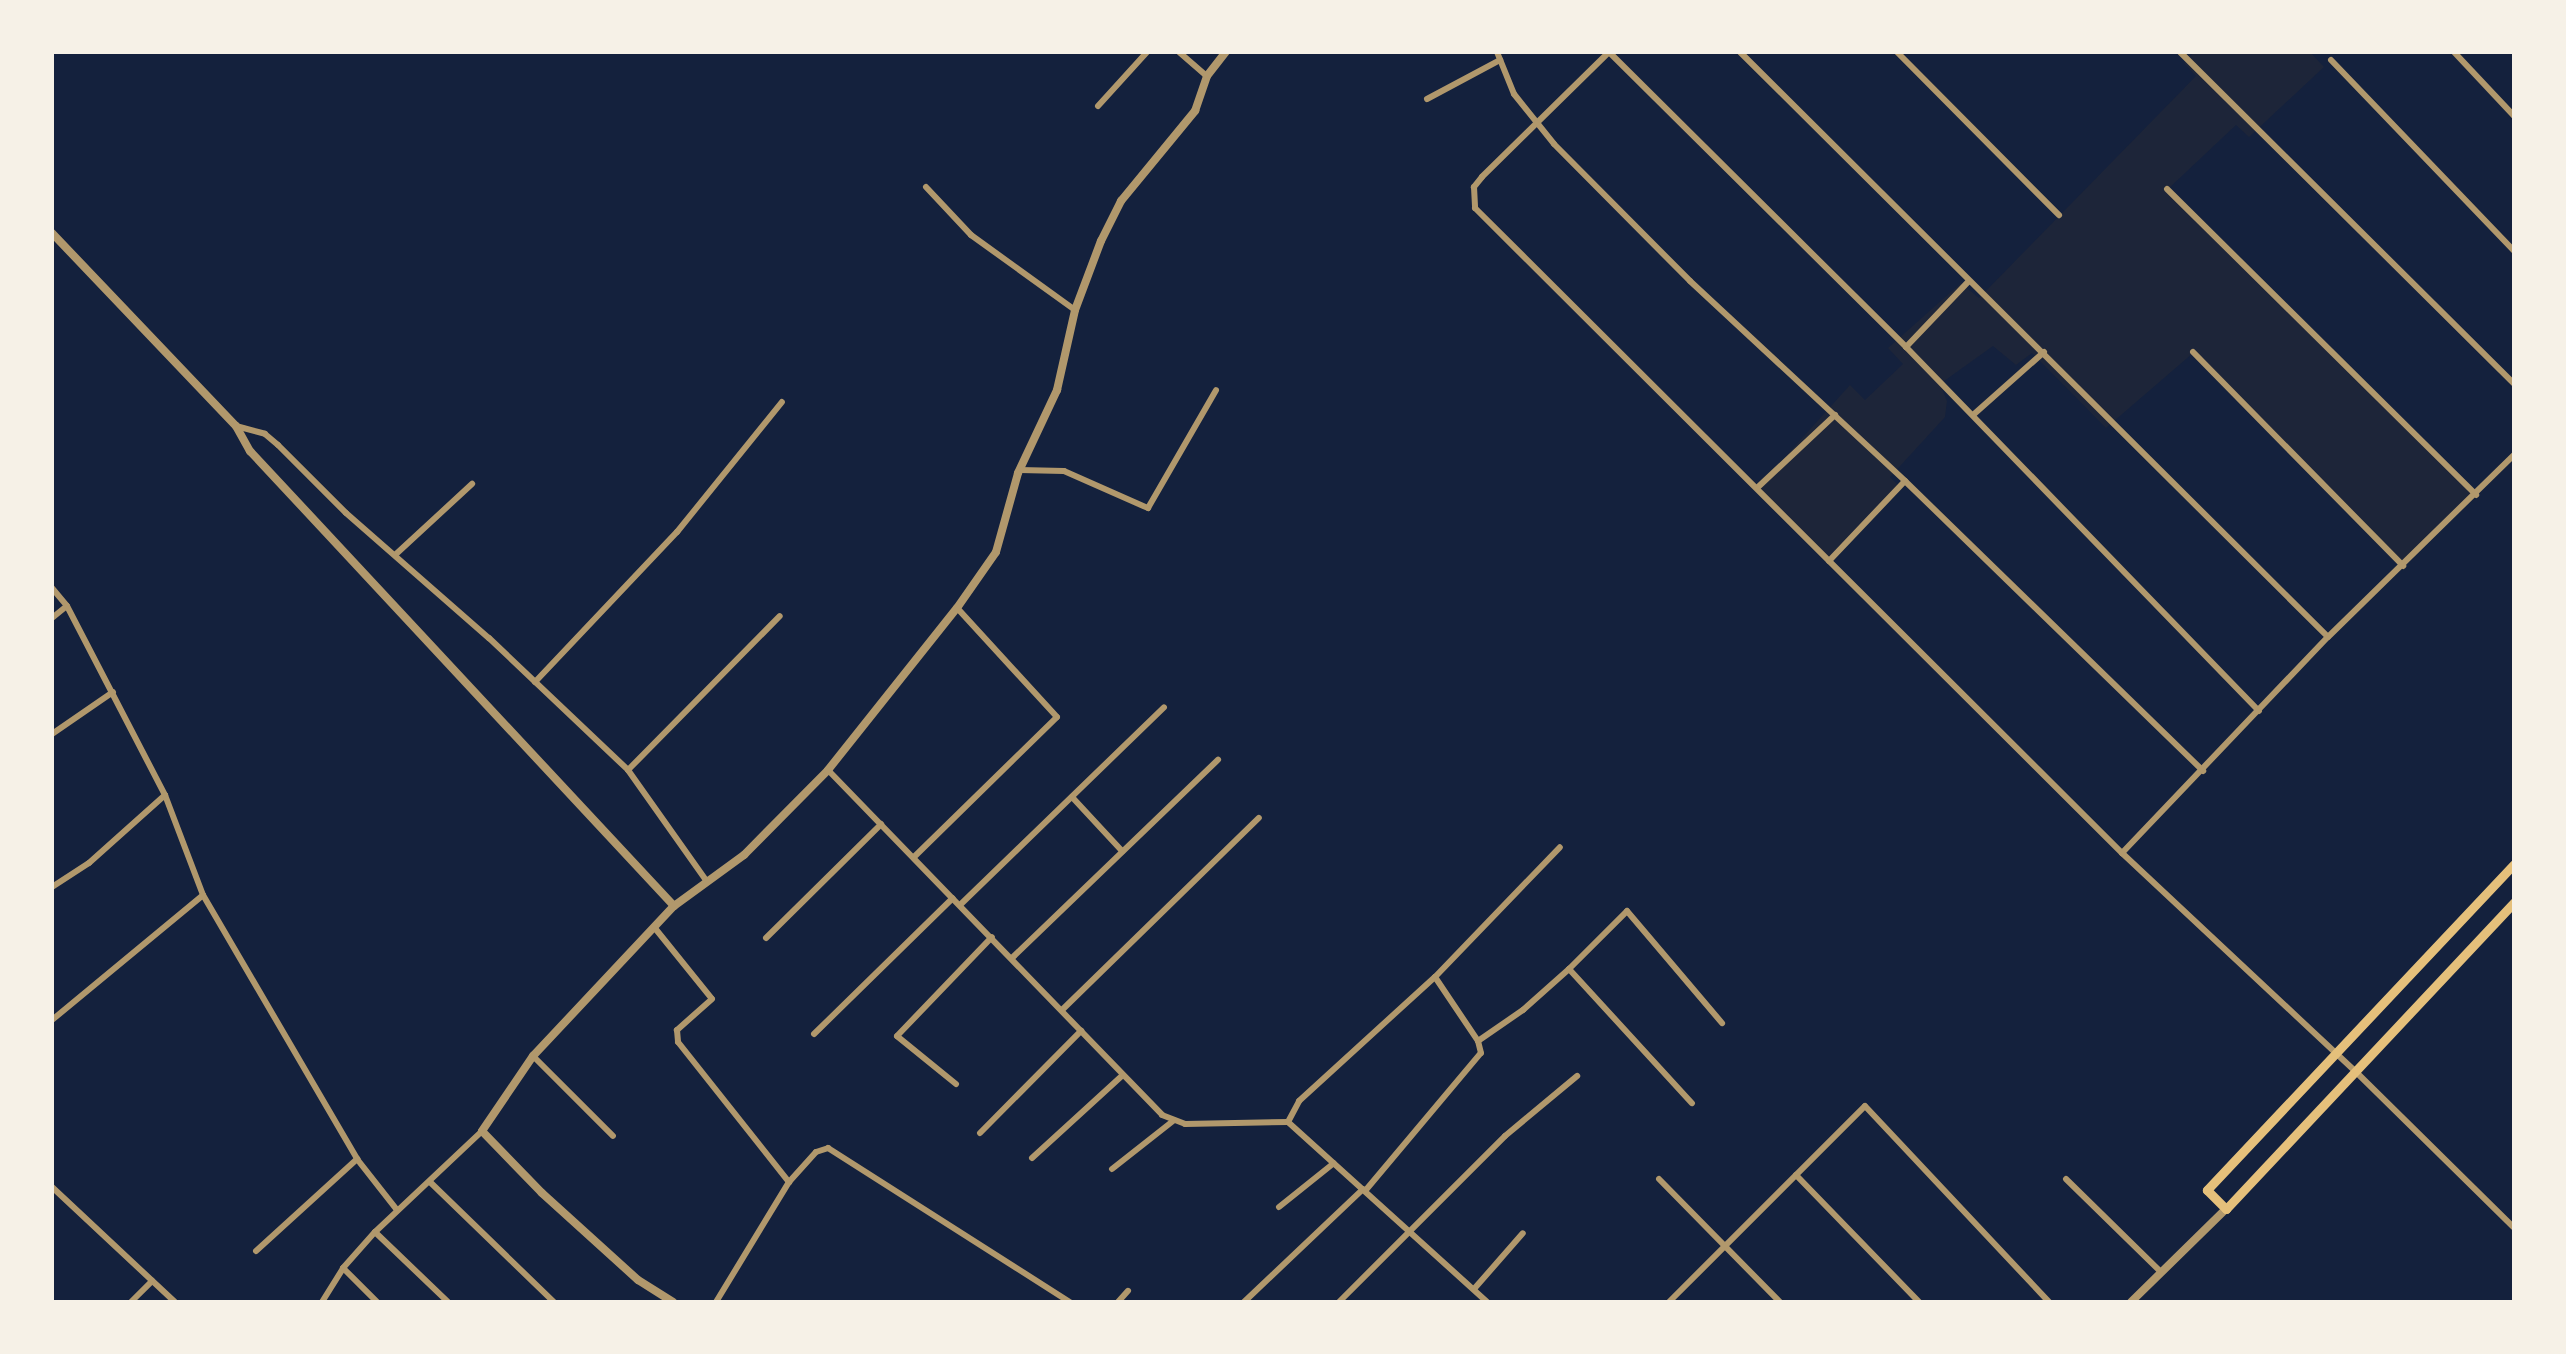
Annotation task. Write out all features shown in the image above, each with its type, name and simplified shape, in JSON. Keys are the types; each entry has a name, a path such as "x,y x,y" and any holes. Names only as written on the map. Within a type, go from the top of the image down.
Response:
{"main road":[{"path":"2514,864 2207,1190 2226,1209 2514,902"}],"street":[{"path":"1098,106 1147,52"},
{"path":"1179,52 1207,76"},
{"path":"322,1302 343,1268 397,1210 482,1131 533,1056 654,927 706,880 744,855 828,770 957,608 996,552 1020,470 1057,390 1075,310 1101,241 1121,201 1195,111 1207,76 1226,52"},
{"path":"1497,52 1514,94 1535,123 1690,281 1905,481 2203,771"},
{"path":"2259,711 1906,347 1609,52 1474,187 1475,208 2122,853 2354,1070 2514,1228"},
{"path":"1740,52 2328,637"},
{"path":"1897,52 2059,215"},
{"path":"2180,52 2514,384"},
{"path":"2454,52 2514,116"},
{"path":"1427,99 1500,60"},
{"path":"2331,60 2514,251"},
{"path":"926,187 971,235 1075,310"},
{"path":"2167,189 2476,495"},
{"path":"52,233 236,426 250,451 674,906"},
{"path":"1906,347 1968,282"},
{"path":"1973,415 2044,352"},
{"path":"2193,352 2403,566"},
{"path":"1020,470 1064,471 1148,508 1216,390"},
{"path":"535,682 677,532 782,402"},
{"path":"1757,488 1835,415"},
{"path":"236,426 265,434 346,513 628,770 706,880"},
{"path":"2122,853 2328,637 2514,455"},
{"path":"1829,561 1905,481"},
{"path":"395,555 472,484"},
{"path":"52,588 67,606 165,795 203,895 357,1159 397,1210"},
{"path":"52,618 67,606"},
{"path":"914,857 1057,717 957,608"},
{"path":"628,770 780,616"},
{"path":"52,734 113,692"},
{"path":"960,905 1164,707"},
{"path":"1012,958 1218,760"},
{"path":"828,770 1123,1075 1173,1121"},
{"path":"52,887 89,863 165,795"},
{"path":"1072,797 1122,851"},
{"path":"1062,1010 1259,818"},
{"path":"766,938 881,824"},
{"path":"1288,1122 1299,1101 1435,977 1560,847"},
{"path":"52,1020 203,895"},
{"path":"814,1034 953,898"},
{"path":"1478,1041 1523,1010 1627,911 1722,1023"},
{"path":"654,927 712,999 712,1003 677,1030 678,1042 789,1182"},
{"path":"956,1084 897,1036 992,937"},
{"path":"1569,969 1692,1103"},
{"path":"1244,1302 1364,1190 1481,1053 1478,1041 1435,977"},
{"path":"980,1133 1081,1031"},
{"path":"533,1056 613,1136"},
{"path":"1032,1158 1123,1075"},
{"path":"1339,1302 1505,1136 1577,1076"},
{"path":"1669,1302 1865,1106 2049,1302"},
{"path":"1112,1169 1173,1121 1288,1122 1487,1302"},
{"path":"482,1131 542,1193 638,1280 673,1302"},
{"path":"716,1302 789,1182 816,1152 828,1148 1070,1302"},
{"path":"256,1251 357,1159"},
{"path":"1279,1207 1334,1163"},
{"path":"1796,1175 1919,1302"},
{"path":"1659,1179 1780,1302"},
{"path":"2066,1179 2161,1272"},
{"path":"430,1182 554,1302"},
{"path":"52,1187 175,1302"},
{"path":"2131,1302 2226,1209"},
{"path":"375,1232 448,1302"},
{"path":"1474,1289 1523,1233"},
{"path":"343,1268 377,1302"},
{"path":"131,1302 152,1281"},
{"path":"1118,1302 1128,1291"}],"shaded area":[{"path":"2194,52 2310,52 2324,67 2249,137 2236,125 2167,190 2476,495 2403,566 2193,353 2106,428 2032,353 2016,365 1993,346 1940,384 1947,401 1945,417 1890,477 1902,489 1829,561 1757,488 1850,385 1865,400 1903,364 1888,348 1961,283 1979,298 2196,76 2184,63"}]}
